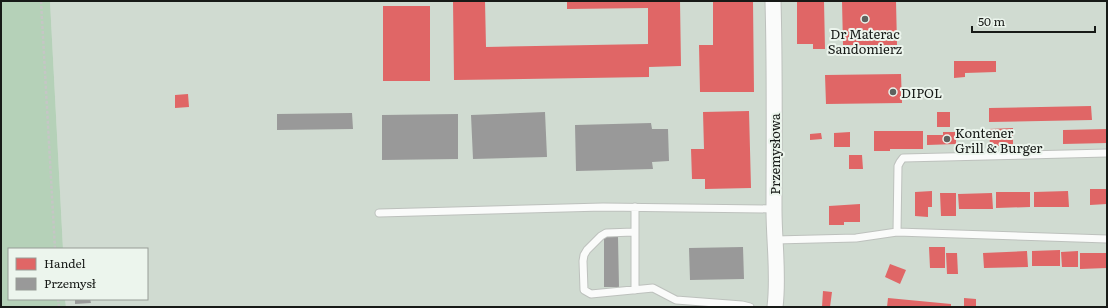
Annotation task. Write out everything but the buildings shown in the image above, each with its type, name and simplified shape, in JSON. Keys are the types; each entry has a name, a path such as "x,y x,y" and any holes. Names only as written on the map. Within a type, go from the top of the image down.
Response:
{"street":[{"name":"Przemysłowa","path":"773,1 775,83 774,208 777,290 775,307"}],"lane":[{"path":"897,232 898,166 903,158 1107,152"},
{"path":"379,213 603,207 774,208"},
{"path":"635,207 635,290"},
{"path":"634,232 606,233 587,250 583,261 584,290 591,294 653,288 676,300 684,302 742,305 750,307"},
{"path":"775,240 856,238 897,232 1107,239"}],"path":[{"path":"42,1 55,248"}],"shaded area":[{"path":"50,1 1107,1 1107,307 66,307 65,300 148,300 148,248 63,248"}],"green space":[{"path":"1,1 50,1 63,248 8,248 8,300 65,300 66,307 1,307"}],"place":[{"name":"Dr Materac Sandomierz","path":"865,19"},
{"name":"DIPOL","path":"893,92"},
{"name":"Kontener Grill & Burger","path":"947,139"}]}
